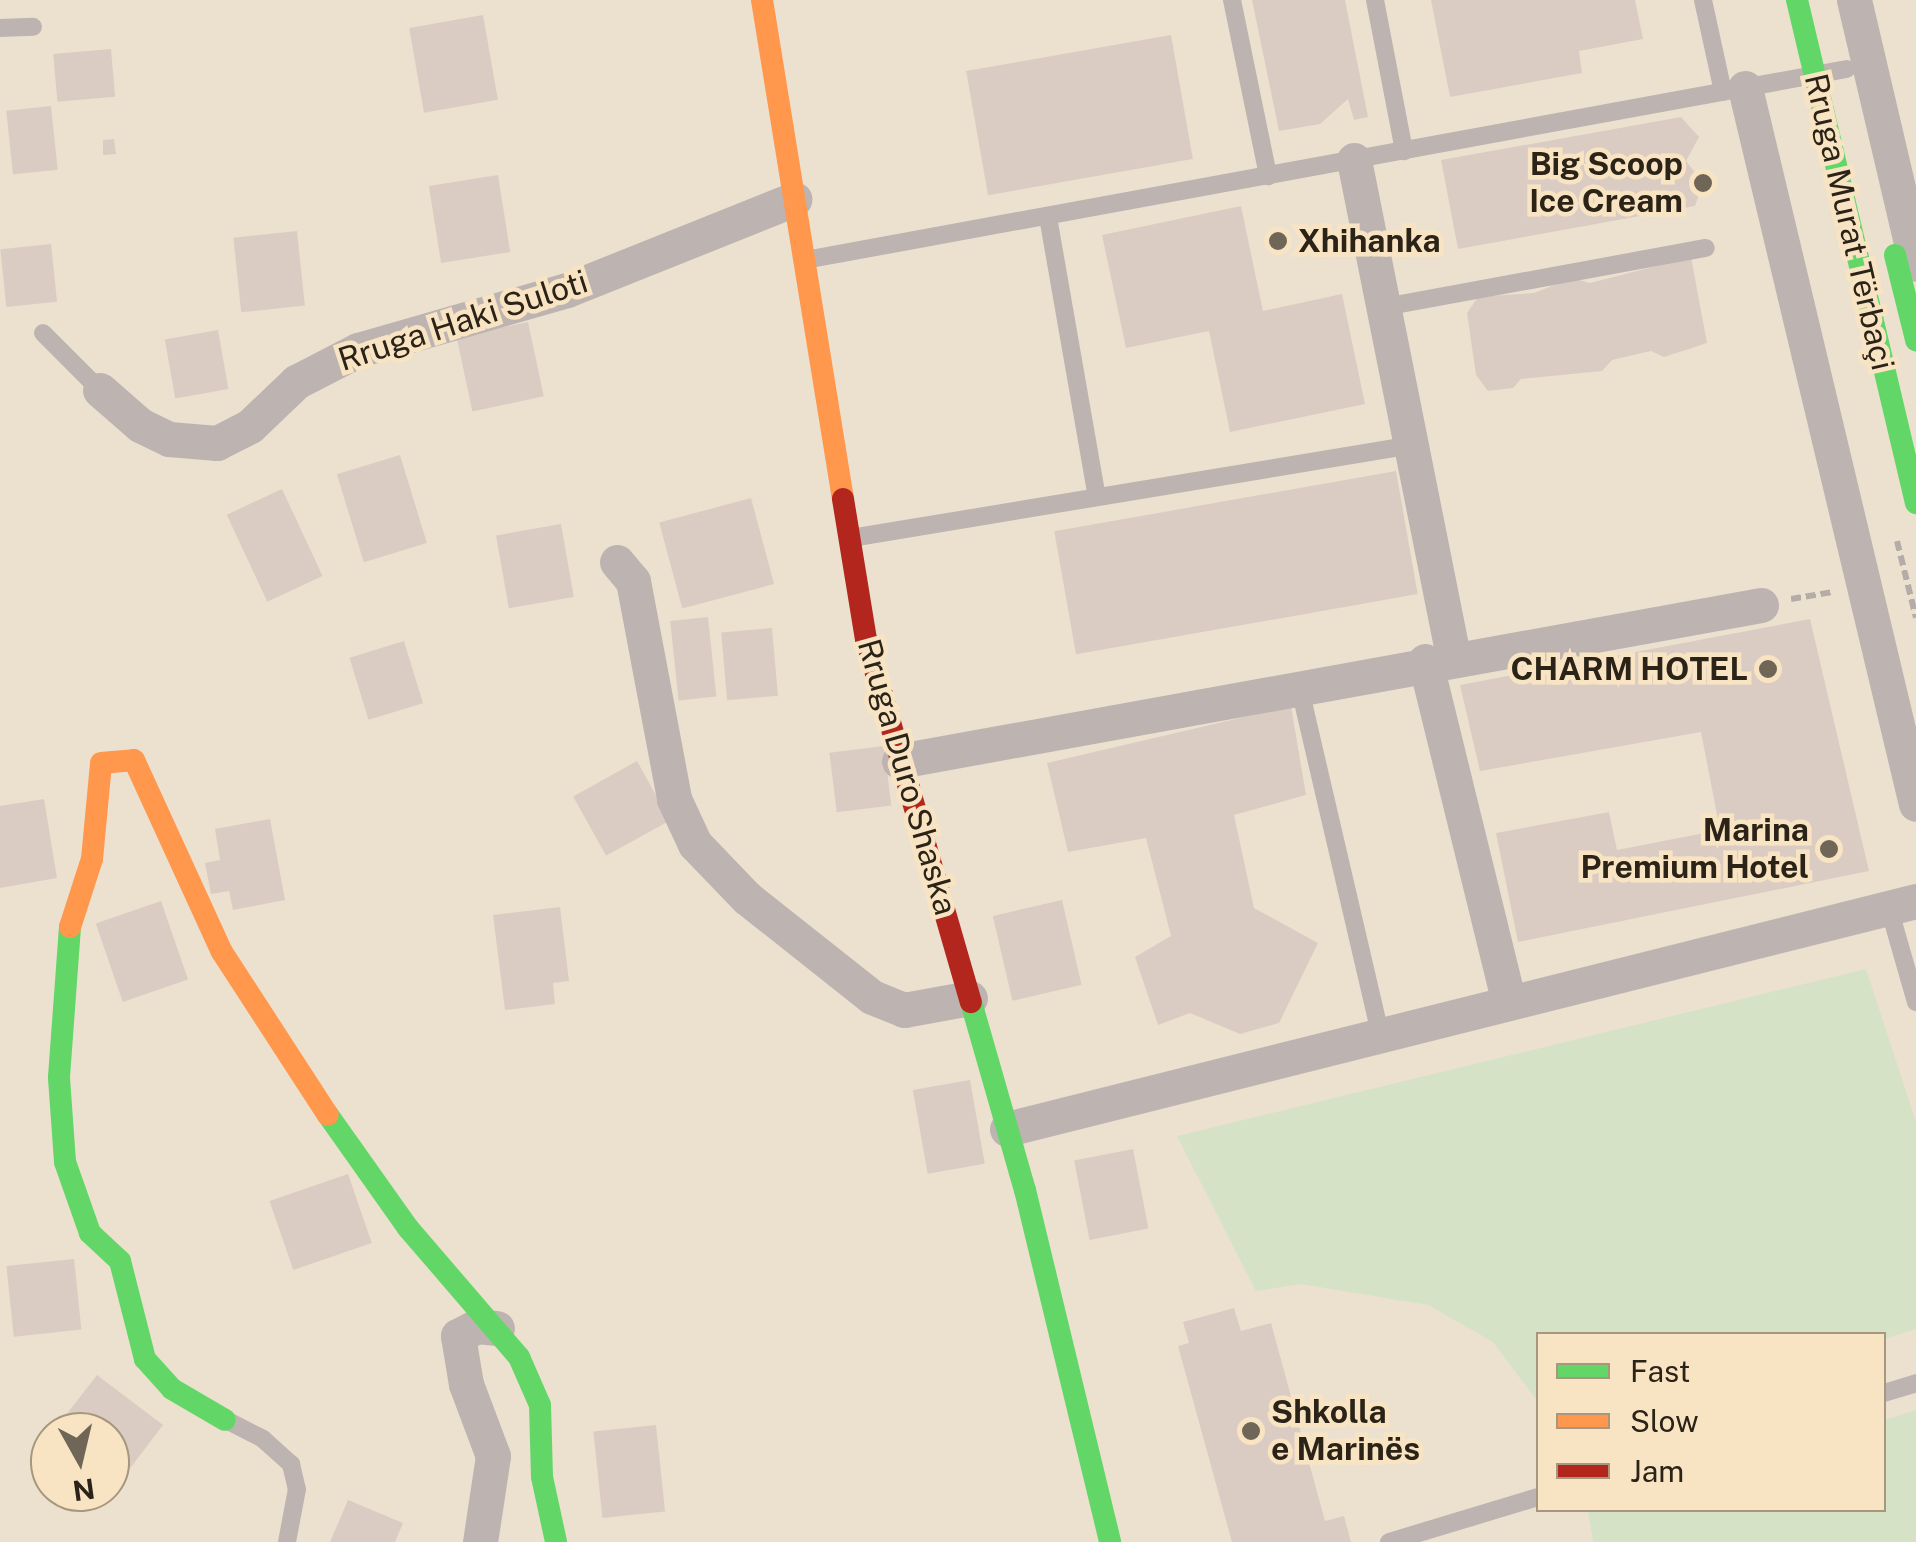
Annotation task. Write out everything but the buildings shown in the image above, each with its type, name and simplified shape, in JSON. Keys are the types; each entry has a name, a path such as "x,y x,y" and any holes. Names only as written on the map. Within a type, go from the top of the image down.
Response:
{"main road":[{"name":"Rruga Duro Shaska","path":"762,0 849,538 899,762 1008,1128 1110,1542"},
{"name":"Rruga Murat Tërbaçi","path":"1797,0 1916,503"},
{"name":"Rruga Murat Tërbaçi","path":"1829,0 1916,340"},
{"path":"225,1420 172,1389 145,1359 120,1261 90,1233 65,1162 59,1078 66,936 92,859 102,763 134,760 144,771 222,952 257,1016 408,1228 519,1356 540,1406 542,1476 556,1542"}],"street":[{"path":"1854,0 1916,264"},
{"path":"1734,90 1864,586 1916,804"},
{"path":"1354,160 1413,446 1439,659 1508,1002"},
{"name":"Rruga Haki Suloti","path":"100,390 140,425 169,439 217,443 250,426 296,382 328,363 567,290 795,199"},
{"path":"616,562 633,581 674,798 695,844 747,898 872,997 904,1010 970,998"},
{"path":"899,762 1439,659 1761,605"},
{"path":"1008,1128 1902,905"},
{"path":"480,1542 493,1456 466,1384 458,1336 477,1326 498,1328"}],"lane":[{"path":"1232,0 1268,176"},
{"path":"1374,0 1404,151"},
{"path":"1703,0 1734,90"},
{"path":"0,28 33,27"},
{"path":"804,260 1847,69"},
{"path":"1048,217 1098,497"},
{"path":"1384,307 1706,248"},
{"path":"43,333 100,390"},
{"path":"849,538 1413,446"},
{"path":"1299,685 1380,1034"},
{"path":"1902,905 1916,1002"},
{"path":"1886,1392 1916,1383"},
{"path":"225,1420 263,1439 291,1464 297,1490 286,1542"},
{"path":"1389,1542 1536,1498"}],"path":[{"path":"1761,605 1864,586"}],"green space":[{"path":"1866,969 1916,1122 1916,1329 1886,1338 1886,1332 1536,1332 1536,1399 1493,1342 1428,1305 1301,1284 1256,1291 1177,1136"},
{"path":"1916,1410 1916,1542 1593,1542 1588,1512 1886,1512 1886,1419"}],"traffic: fast":[{"path":"1797,0 1916,503"},
{"path":"1895,255 1916,340"},
{"path":"70,927 59,1078 65,1162 90,1233 120,1261 145,1359 172,1389 225,1420"},
{"path":"971,1002 1025,1190 1110,1542"},
{"path":"328,1115 408,1228 519,1357 540,1405 542,1477 556,1542"}],"traffic: slow":[{"path":"762,0 843,499"},
{"path":"70,927 92,859 101,763 134,760 222,952 328,1115"}],"traffic: jam":[{"path":"843,499 866,639 971,1002"}],"place":[{"name":"Big Scoop Ice Cream","path":"1703,183"},
{"name":"Xhihanka","path":"1278,241"},
{"name":"CHARM HOTEL","path":"1768,669"},
{"name":"Marina Premium Hotel","path":"1829,849"},
{"name":"Shkolla e Marinës","path":"1251,1431"}]}
